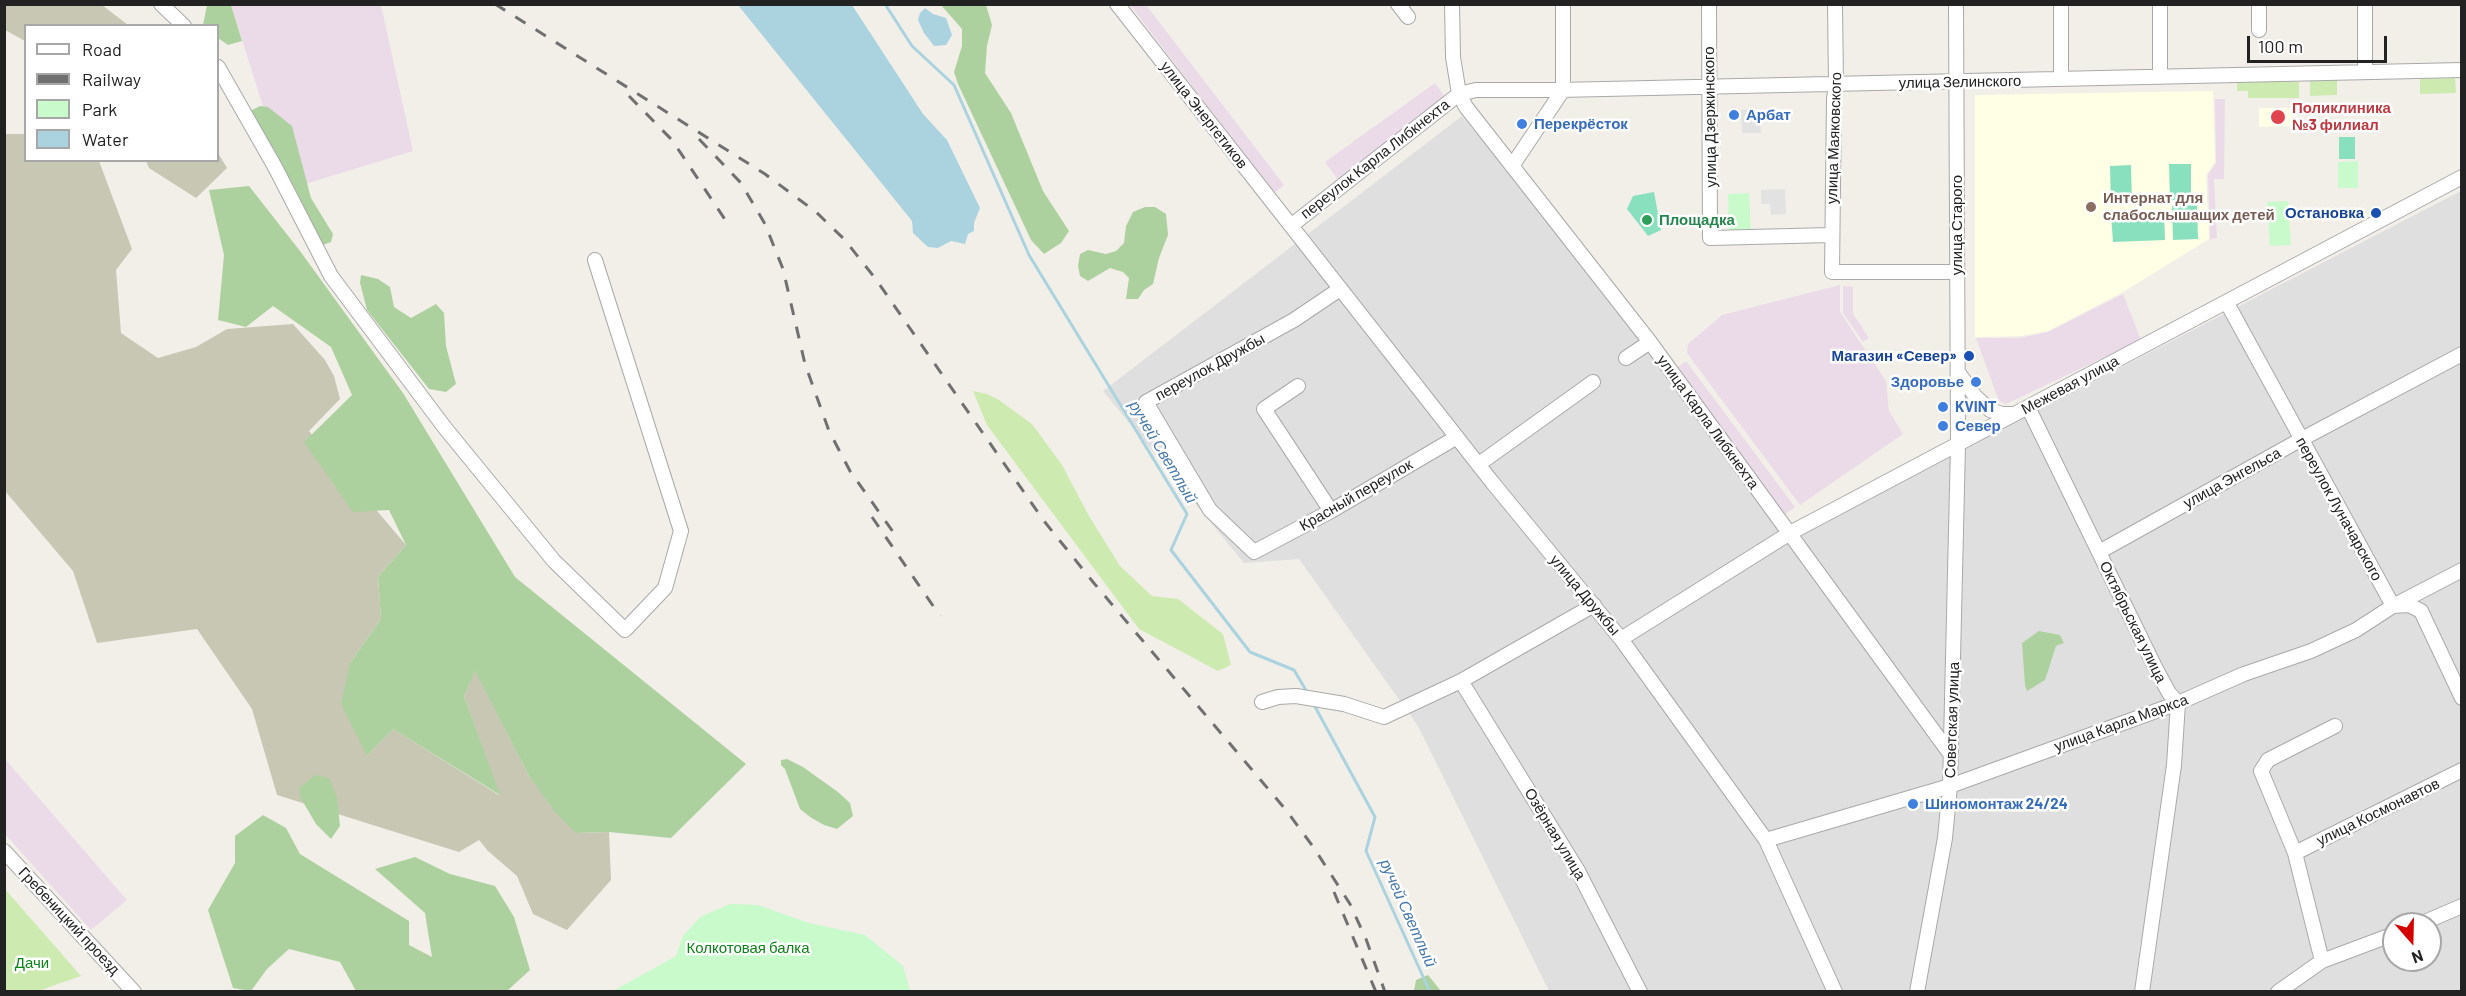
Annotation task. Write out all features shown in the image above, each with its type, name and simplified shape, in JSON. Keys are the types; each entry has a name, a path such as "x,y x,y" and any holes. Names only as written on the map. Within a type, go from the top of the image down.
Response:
{"street":[{"path":"161,4 182,24"},
{"name":"улица Энергетиков","path":"1117,4 1292,225"},
{"path":"1398,4 1408,17"},
{"path":"1452,4 1453,57 1459,94"},
{"path":"1512,166 1563,90 1563,4"},
{"name":"улица Дзержинского","path":"1709,4 1710,238 1832,235"},
{"name":"улица Маяковского","path":"1835,4 1836,84 1832,272 1958,272"},
{"name":"улица Старого","path":"1956,4 1958,445"},
{"path":"2061,4 2061,79"},
{"path":"2160,4 2160,77"},
{"path":"2259,4 2259,30"},
{"path":"2365,4 2365,72"},
{"path":"219,69 275,167 331,276 445,428 554,561 625,630 665,588 681,531 595,260"},
{"name":"улица Зелинского","path":"1459,94 1486,90 2462,70"},
{"name":"переулок Карла Либкнехта","path":"1292,225 1459,94"},
{"name":"улица Карла Либкнехта","path":"1459,94 1466,107 1650,342 1951,755"},
{"name":"Межевая улица","path":"1621,639 1790,533 2462,177"},
{"name":"улица Дружбы","path":"1292,225 1340,290 1621,639 1766,840 1835,992"},
{"name":"переулок Дружбы","path":"1254,552 1210,510 1146,402 1294,320 1340,290"},
{"name":"переулок Луначарского","path":"2227,303 2300,440 2393,606"},
{"path":"1626,358 1650,342"},
{"name":"улица Энгельса","path":"2099,552 2300,440 2462,354"},
{"path":"1958,372 1975,396 1990,410 2002,414 2022,410"},
{"path":"1479,464 1593,382"},
{"path":"1298,386 1264,409 1331,511"},
{"name":"Октябрьская улица","path":"2022,410 2099,552 2155,667 2169,693 2178,703"},
{"name":"Красный переулок","path":"1254,552 1331,511 1457,437"},
{"name":"Советская улица","path":"1917,992 1941,861 1950,786 1958,445"},
{"name":"улица Карла Маркса","path":"1766,840 1950,786 2178,703 2244,674 2312,651 2356,630 2393,606 2462,570"},
{"path":"2426,590 2422,598 2421,611 2462,698"},
{"path":"1262,702 1278,697 1302,696 1344,704 1384,717 1461,681 1594,605"},
{"path":"2393,606 2409,605 2421,611"},
{"name":"Озёрная улица","path":"1461,681 1578,871 1640,992"},
{"path":"2142,992 2174,765 2178,703"},
{"path":"2322,962 2295,853 2261,771 2268,760 2335,726"},
{"name":"улица Космонавтов","path":"2295,853 2462,770"},
{"name":"Гребеницкий проезд","path":"4,851 134,992"},
{"path":"2442,915 2462,906"},
{"path":"2278,992 2322,962 2382,939"}],"shaded area":[{"path":"4,5 102,5 127,24 24,24 24,40 5,30"},
{"path":"231,5 381,5 413,151 289,189"},
{"path":"1130,5 1146,5 1284,185 1274,193"},
{"path":"1435,83 1448,101 1338,180 1325,162"},
{"name":"Интернат для слабослышащих детей","path":"2213,91 2215,162 2206,175 2209,239 2123,292 2048,331 2021,336 1975,337 1975,95"},
{"path":"2215,99 2225,99 2224,179 2214,179 2217,238 2210,239 2208,175 2216,163"},
{"name":"Поликлиника №3 филиал","path":"2259,108 2297,108 2297,126 2259,127"},
{"path":"1752,109 1760,117 1761,133 1742,133 1741,110"},
{"path":"1462,116 1650,342 1790,539 2461,191 2461,991 1549,991 1418,726 1299,559 1244,563 1103,391"},
{"path":"4,134 24,134 24,162 99,162 132,249 116,270 121,333 158,358 196,347 227,329 293,324 325,360 334,376 340,399 309,431 406,545 378,577 381,619 350,663 367,756 393,729 499,795 464,696 475,670 529,776 576,833 609,832 611,880 567,930 533,914 517,876 479,840 459,852 277,795 252,709 197,629 97,643 73,571 5,491"},
{"path":"219,155 227,168 196,198 149,168 146,162 219,162"},
{"path":"1785,189 1786,214 1771,215 1770,204 1761,204 1761,190"},
{"path":"1840,285 1840,312 1886,381 1889,411 1903,434 1800,505 1687,353 1688,344 1722,315"},
{"path":"1843,286 1853,287 1853,314 1869,338 1863,342 1843,313"},
{"path":"2123,294 2141,340 2006,404 1999,401 1976,338 2020,338 2048,332"},
{"path":"1686,361 1795,507 1784,515 1675,369"},
{"path":"5,759 127,900 91,930 5,834"}],"green space":[{"path":"207,5 231,5 242,41 228,45 219,39 219,24 203,24"},
{"path":"941,5 986,5 992,25 987,46 985,73 1011,113 1043,191 1069,231 1061,243 1044,254 1031,240 958,84 954,72 962,46 962,29"},
{"path":"2455,78 2456,93 2420,94 2420,79"},
{"path":"2310,79 2337,79 2337,95 2310,96"},
{"path":"2237,82 2299,82 2299,98 2248,98 2248,91 2237,91"},
{"path":"260,106 268,107 292,126 311,198 333,234 331,242 320,246 252,120 252,110"},
{"path":"2339,137 2355,137 2355,159 2339,159"},
{"path":"2358,161 2358,188 2338,188 2338,162"},
{"path":"2169,164 2191,164 2191,200 2170,200"},
{"path":"2131,165 2132,204 2111,205 2110,166"},
{"path":"249,186 300,251 403,393 515,577 746,764 671,838 609,832 576,833 556,813 529,776 475,671 464,696 500,795 393,729 367,756 341,704 350,663 381,619 378,577 406,545 389,510 353,512 304,442 352,395 331,347 273,306 246,327 218,320 224,255 209,190"},
{"name":"Площадка","path":"1654,192 1661,230 1648,236 1627,209 1633,196"},
{"path":"1749,193 1751,231 1729,232 1728,194"},
{"path":"2288,201 2291,245 2270,246 2267,202"},
{"path":"2197,205 2198,239 2173,240 2172,206"},
{"path":"1145,207 1155,207 1166,214 1168,235 1159,258 1153,284 1144,290 1138,299 1126,299 1129,278 1123,272 1110,268 1088,281 1080,276 1078,266 1080,254 1088,250 1106,254 1116,251 1124,243 1126,226 1133,212"},
{"path":"2164,211 2165,240 2113,242 2111,214"},
{"path":"361,275 378,279 390,287 394,307 411,318 436,304 444,313 446,346 456,384 446,392 429,389 367,310 360,283"},
{"path":"973,391 999,400 1032,424 1062,465 1089,516 1120,566 1152,596 1178,599 1223,634 1231,665 1218,671 1139,629 987,425"},
{"path":"2039,631 2060,635 2064,643 2056,646 2045,680 2027,691 2022,643"},
{"path":"787,759 803,767 838,792 850,803 853,816 837,829 824,825 800,809 785,769 781,765 781,760"},
{"path":"315,775 329,778 337,798 340,826 331,839 316,824 300,797 300,787"},
{"path":"263,815 286,828 300,854 409,921 409,945 432,957 425,913 375,869 415,857 450,874 495,886 514,917 530,970 507,991 356,991 340,962 289,949 267,969 251,991 233,988 208,910 235,863 235,836"},
{"name":"Дачи","path":"5,889 81,976 38,991 5,991"},
{"name":"Колкотовая балка","path":"730,904 758,905 809,923 865,935 903,966 910,991 613,991 676,956 683,936 700,917"},
{"path":"1428,975 1441,991 1414,991 1416,980"}],"water":[{"path":"738,5 852,5 923,114 947,140 980,208 974,223 974,231 968,234 965,244 951,241 938,248 928,247 913,233 912,221"},
{"path":"925,8 933,14 946,18 952,35 946,45 934,46 924,33 918,20"}],"waterway":[{"name":"ручей Светлый","path":"885,4 912,46 954,85 1029,255 1187,514 1171,550 1250,652 1294,670 1307,692"},
{"name":"ручей Светлый","path":"1313,703 1375,817 1366,851 1430,992"}],"railway":[{"path":"495,4 765,174 816,212 844,239 875,278 1044,521 1286,810 1314,848 1350,904 1366,939 1385,992"},
{"path":"629,96 672,140 728,224"},
{"path":"699,139 741,183 765,224 783,269 805,364 829,431 850,471 896,536"},
{"path":"872,517 940,616"},
{"path":"1334,892 1376,992"}],"place":[{"name":"Арбат","path":"1734,115"},
{"name":"Поликлиника №3 филиал","path":"2278,117"},
{"name":"Перекрёсток","path":"1522,124"},
{"name":"Интернат для слабослышащих детей","path":"2091,207"},
{"name":"Остановка","path":"2376,213"},
{"name":"Площадка","path":"1647,220"},
{"name":"Магазин «Север»","path":"1969,356"},
{"name":"Здоровье","path":"1976,382"},
{"name":"KVINT","path":"1943,407"},
{"name":"Север","path":"1943,426"},
{"name":"Шиномонтаж 24/24","path":"1913,804"}]}
